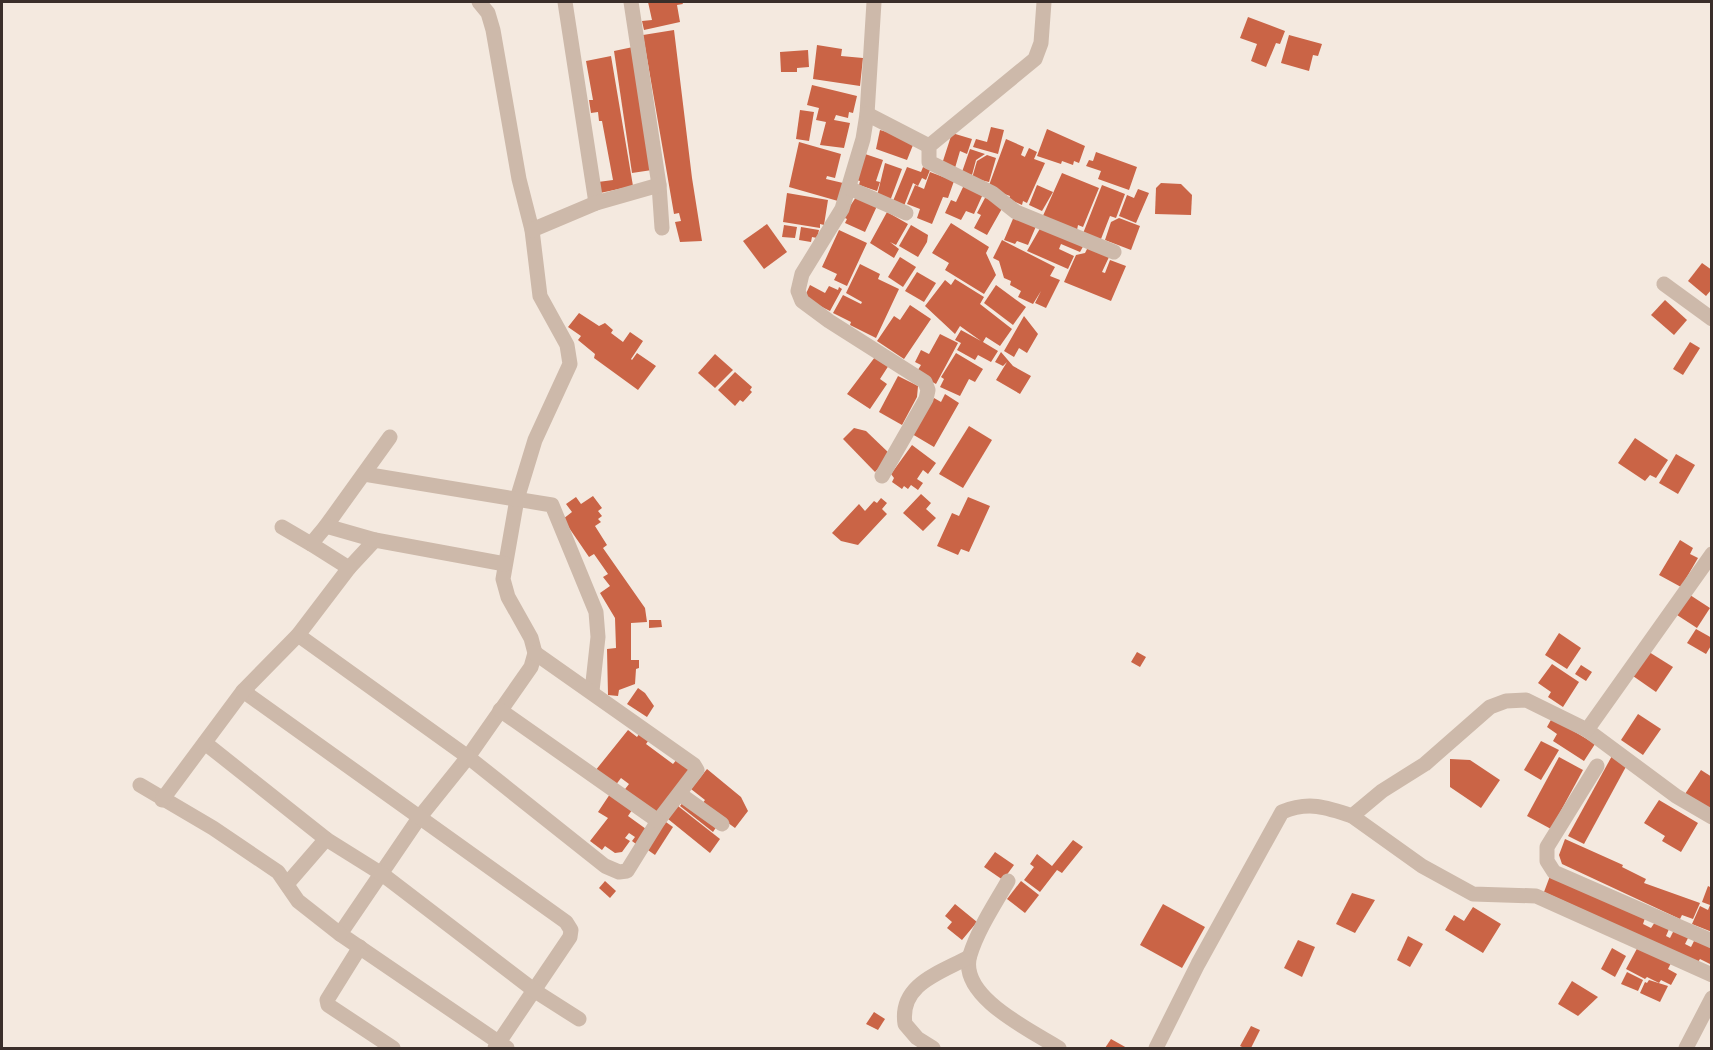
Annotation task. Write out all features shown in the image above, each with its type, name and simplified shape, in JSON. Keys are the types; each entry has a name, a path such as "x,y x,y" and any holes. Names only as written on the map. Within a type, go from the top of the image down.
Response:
{"street":[{"path":"298,635 468,757 612,870 627,871 658,821 696,774 694,765 536,652 505,589 505,564 518,499 535,440 570,364 567,345 540,296 532,230 515,156 493,30 488,13 479,2"},
{"path":"565,2 596,203"},
{"path":"632,2 659,185 662,228"},
{"path":"873,2 867,114 849,188 834,224 802,274 798,291 802,301 829,321 925,382 928,390 926,399 882,476"},
{"path":"929,146 1035,59 1041,43 1044,2"},
{"path":"867,114 929,146"},
{"path":"929,146 929,162 936,168 992,193 1016,212 1114,252"},
{"path":"532,230 596,203 659,185"},
{"path":"849,188 906,213"},
{"path":"1664,284 1712,319"},
{"path":"311,544 390,437"},
{"path":"364,474 552,506 596,612 598,637 592,691"},
{"path":"326,526 375,540 505,564"},
{"path":"282,527 349,568"},
{"path":"162,800 243,691 298,635 349,568 375,540"},
{"path":"1587,730 1712,554"},
{"path":"340,934 350,916 382,874 419,818 468,757 531,667 536,652"},
{"path":"140,785 213,828 278,872 298,901 340,934 500,1047 570,937 571,930 566,922 243,691"},
{"path":"1352,816 1382,791 1425,764 1490,707 1506,701 1526,700 1587,730 1676,796 1712,817"},
{"path":"500,710 658,821"},
{"path":"205,743 326,839 382,874 536,991 579,1019"},
{"path":"1597,766 1546,848 1547,861 1554,872 1712,941"},
{"path":"680,794 722,824"},
{"path":"1156,1048 1198,964 1282,812 1299,805 1322,805 1352,816 1422,866 1473,894 1536,896 1712,975"},
{"path":"287,884 326,839"},
{"path":"1008,881 969,957 971,978 981,995 997,1010 1059,1048"},
{"path":"360,947 327,1000 328,1005 393,1048"},
{"path":"933,1048 917,1038 905,1024 906,1000 919,984 969,957"},
{"path":"1686,1048 1712,998"}],"building":[{"path":"648,2 682,2 683,4 677,5 680,22 644,30 642,21 652,20"},
{"path":"1248,17 1285,31 1280,44 1276,43 1266,67 1251,61 1257,44 1240,38"},
{"path":"674,30 702,241 680,242 675,222 681,221 679,213 674,214 643,35"},
{"path":"1289,35 1322,44 1318,56 1313,55 1309,71 1281,63"},
{"path":"817,45 842,49 841,56 863,58 860,86 813,79"},
{"path":"633,47 652,170 632,173 614,51"},
{"path":"808,50 809,67 797,68 797,72 781,72 780,52"},
{"path":"611,56 633,186 600,193 598,182 613,180 602,121 599,121 598,112 591,113 589,100 593,100 586,61"},
{"path":"812,85 857,96 853,113 849,112 848,118 836,115 834,120 850,123 844,148 820,145 826,122 816,120 819,108 807,105"},
{"path":"800,110 814,112 809,141 796,139"},
{"path":"991,127 1004,130 998,154 973,147 976,139 987,142"},
{"path":"1047,129 1085,146 1079,163 1074,161 1073,165 1062,161 1061,164 1037,156"},
{"path":"880,130 915,140 907,160 876,149"},
{"path":"952,133 972,139 967,154 960,151 955,168 942,164"},
{"path":"1006,139 1024,147 1021,155 1025,157 1029,148 1037,152 1034,159 1045,163 1027,203 1023,201 1022,205 1009,199 1010,196 988,188"},
{"path":"799,142 841,154 835,178 827,176 826,179 843,183 838,201 789,187"},
{"path":"970,149 985,154 976,160 972,175 962,172"},
{"path":"1096,152 1137,167 1129,190 1098,179 1101,171 1086,166 1089,160 1093,161"},
{"path":"865,154 883,160 876,181 880,182 877,191 859,185 860,181 856,180"},
{"path":"987,155 996,158 989,182 972,178 977,161"},
{"path":"885,163 902,169 890,201 877,196"},
{"path":"907,167 921,172 923,167 930,170 926,180 922,178 918,186 913,183 904,206 893,201"},
{"path":"930,172 954,181 948,198 943,197 932,224 917,218 920,209 907,204 915,185 924,189"},
{"path":"1062,173 1099,188 1083,227 1078,225 1077,230 1042,218"},
{"path":"1161,183 1181,184 1192,195 1191,215 1155,214 1156,188"},
{"path":"964,185 983,194 974,214 966,211 961,220 945,213 951,200 956,202"},
{"path":"1037,185 1053,192 1042,211 1029,205"},
{"path":"1102,185 1125,194 1116,218 1110,216 1101,239 1082,236"},
{"path":"1138,189 1149,193 1136,223 1119,216 1127,195 1134,198"},
{"path":"787,193 828,200 824,225 820,224 820,228 783,222"},
{"path":"986,196 1004,205 987,235 974,228 981,215 977,213"},
{"path":"856,197 877,206 865,232 845,223 847,219 843,217"},
{"path":"887,212 908,224 896,245 890,242 899,249 894,258 870,243"},
{"path":"1015,214 1037,224 1028,245 1004,240"},
{"path":"1119,218 1140,226 1131,250 1105,240 1111,222"},
{"path":"951,223 989,247 986,253 996,275 984,294 945,270 949,263 932,253"},
{"path":"767,224 787,252 764,269 743,241"},
{"path":"784,225 797,227 795,238 782,237"},
{"path":"911,225 928,235 927,242 918,257 899,246"},
{"path":"1042,225 1085,243 1080,252 1061,244 1059,249 1074,256 1068,269 1027,251"},
{"path":"801,227 819,230 817,238 812,237 811,242 799,240"},
{"path":"839,230 867,243 847,286 834,280 837,274 822,267"},
{"path":"1002,240 1055,267 1050,276 1060,280 1046,308 1035,303 1041,291 1033,304 1018,297 1021,291 1010,285 1011,281 1004,278 999,261 993,258"},
{"path":"1090,243 1109,257 1102,272 1105,273 1110,260 1126,266 1111,301 1064,282 1076,255 1085,253"},
{"path":"900,257 916,267 903,287 888,277"},
{"path":"1702,263 1712,270 1712,289 1706,296 1688,281"},
{"path":"860,264 880,274 878,279 899,289 876,338 850,325 851,322 833,313 843,295 861,304 862,302 846,293"},
{"path":"917,272 936,283 924,302 905,291"},
{"path":"955,279 984,297 980,304 1012,329 1000,346 986,337 983,342 998,351 991,362 978,355 975,360 957,350 961,343 955,340 961,330 981,341 960,326 955,334 925,306 945,280 951,285"},
{"path":"810,285 825,293 829,286 838,290 839,287 842,289 830,311 804,298"},
{"path":"996,285 1026,307 1013,325 984,303"},
{"path":"1665,300 1687,320 1674,335 1651,315"},
{"path":"910,305 931,319 904,359 877,341 894,316 900,320"},
{"path":"579,313 599,326 605,323 613,330 611,333 623,342 630,332 643,341 631,359 637,353 656,366 638,390 594,358 595,354 578,340 581,336 568,327"},
{"path":"1024,316 1038,334 1027,353 1019,348 1014,357 1004,351"},
{"path":"940,334 958,343 936,384 916,373 921,365 915,362 921,350 929,354"},
{"path":"1690,342 1700,348 1683,375 1673,369"},
{"path":"1001,352 1013,366 1031,376 1020,394 996,380 1007,362 1003,366 995,362"},
{"path":"956,353 983,369 975,382 969,379 960,396 940,387 944,379 941,377"},
{"path":"715,354 733,370 715,388 698,373"},
{"path":"875,357 889,365 880,379 887,384 870,409 847,394"},
{"path":"735,372 752,387 750,390 752,392 743,402 740,400 735,406 718,390"},
{"path":"898,376 918,386 917,397 902,425 879,412"},
{"path":"945,394 959,403 934,447 912,434 934,398 941,402"},
{"path":"969,426 992,440 963,488 939,474"},
{"path":"854,428 866,431 891,455 875,472 843,439"},
{"path":"1635,438 1668,460 1656,478 1650,475 1645,481 1618,463"},
{"path":"912,445 936,463 928,474 923,470 917,479 923,483 918,490 911,485 908,489 904,486 902,489 892,482 894,478 891,474"},
{"path":"1676,454 1695,465 1678,494 1659,483"},
{"path":"921,494 931,503 926,509 936,518 923,531 903,513"},
{"path":"593,496 602,508 598,511 602,516 598,519 601,522 595,526 607,545 603,548 645,608 647,622 631,623 631,660 639,660 639,668 636,669 635,684 619,690 618,696 608,695 607,649 616,648 615,618 600,593 610,586 603,577 608,574 594,554 589,557 563,519 572,512 566,504 576,497 581,504"},
{"path":"968,497 990,506 969,552 961,549 958,555 937,546 952,513 959,516"},
{"path":"881,498 887,503 882,509 887,514 858,545 841,541 832,533 859,504 865,511 874,501 877,503"},
{"path":"1680,540 1693,548 1690,554 1698,558 1681,587 1659,575"},
{"path":"1690,595 1710,608 1697,628 1677,615"},
{"path":"649,620 661,620 662,627 649,628"},
{"path":"1696,629 1712,638 1712,644 1706,654 1687,643"},
{"path":"1559,633 1581,648 1567,669 1545,655"},
{"path":"1137,652 1146,657 1140,667 1131,662"},
{"path":"1649,652 1673,667 1656,692 1633,676"},
{"path":"1552,664 1579,682 1563,707 1548,697 1551,692 1538,683"},
{"path":"1581,665 1592,672 1586,681 1575,674"},
{"path":"638,688 645,693 654,706 647,717 627,704"},
{"path":"1638,714 1661,729 1643,755 1621,740"},
{"path":"1552,718 1595,744 1584,761 1553,741 1557,734 1547,727"},
{"path":"628,730 637,737 642,730 651,737 646,744 673,764 678,758 690,771 656,816 622,793 629,784 621,778 615,786 595,771"},
{"path":"1541,741 1559,750 1541,780 1524,770"},
{"path":"1613,754 1628,763 1584,844 1568,836"},
{"path":"1559,757 1583,770 1551,829 1527,816"},
{"path":"1450,759 1470,760 1500,780 1481,808 1450,787"},
{"path":"707,769 741,797 748,811 735,828 702,804 705,800 691,789"},
{"path":"1701,770 1712,777 1712,811 1685,794"},
{"path":"610,794 632,810 628,816 646,829 636,844 632,841 635,837 629,833 625,838 630,841 622,852 615,853 605,846 602,850 590,841 608,818 598,812"},
{"path":"1659,800 1698,823 1681,852 1662,841 1665,836 1644,823"},
{"path":"684,801 717,826 713,832 680,806"},
{"path":"678,806 720,839 710,853 668,819"},
{"path":"663,820 673,827 655,855 645,848"},
{"path":"1565,839 1623,865 1622,867 1646,879 1644,883 1700,903 1693,919 1682,915 1680,919 1562,864 1559,855"},
{"path":"1073,840 1083,847 1062,873 1057,870 1040,892 1024,880 1034,867 1030,864 1037,854 1052,866"},
{"path":"995,852 1014,865 1003,880 984,867"},
{"path":"1550,876 1645,918 1643,924 1651,928 1655,922 1669,929 1666,936 1670,938 1674,930 1688,938 1685,944 1691,947 1694,941 1712,946 1710,964 1700,959 1698,962 1544,892"},
{"path":"605,881 616,891 610,898 599,888"},
{"path":"1021,881 1039,895 1025,913 1007,899"},
{"path":"1708,886 1712,888 1712,932 1692,924 1700,906 1708,910 1710,905 1702,902"},
{"path":"1352,893 1375,900 1355,933 1336,924"},
{"path":"955,904 977,922 962,940 947,928 952,922 945,916"},
{"path":"1163,904 1205,927 1182,968 1140,945"},
{"path":"1473,907 1501,924 1483,953 1445,930 1454,915 1464,921"},
{"path":"1408,936 1423,944 1410,967 1397,960"},
{"path":"1298,940 1315,947 1302,977 1284,968"},
{"path":"1640,943 1672,961 1668,969 1677,974 1671,985 1661,980 1659,983 1647,977 1645,979 1626,969"},
{"path":"1612,948 1626,956 1615,977 1601,969"},
{"path":"1627,972 1643,980 1638,991 1621,984"},
{"path":"1649,980 1668,986 1660,1002 1640,993 1645,982"},
{"path":"1572,981 1598,997 1578,1016 1558,1004"},
{"path":"874,1012 885,1019 878,1030 866,1024"},
{"path":"1251,1026 1260,1030 1251,1048 1244,1048 1240,1046"},
{"path":"1111,1039 1127,1048 1105,1048"}]}
